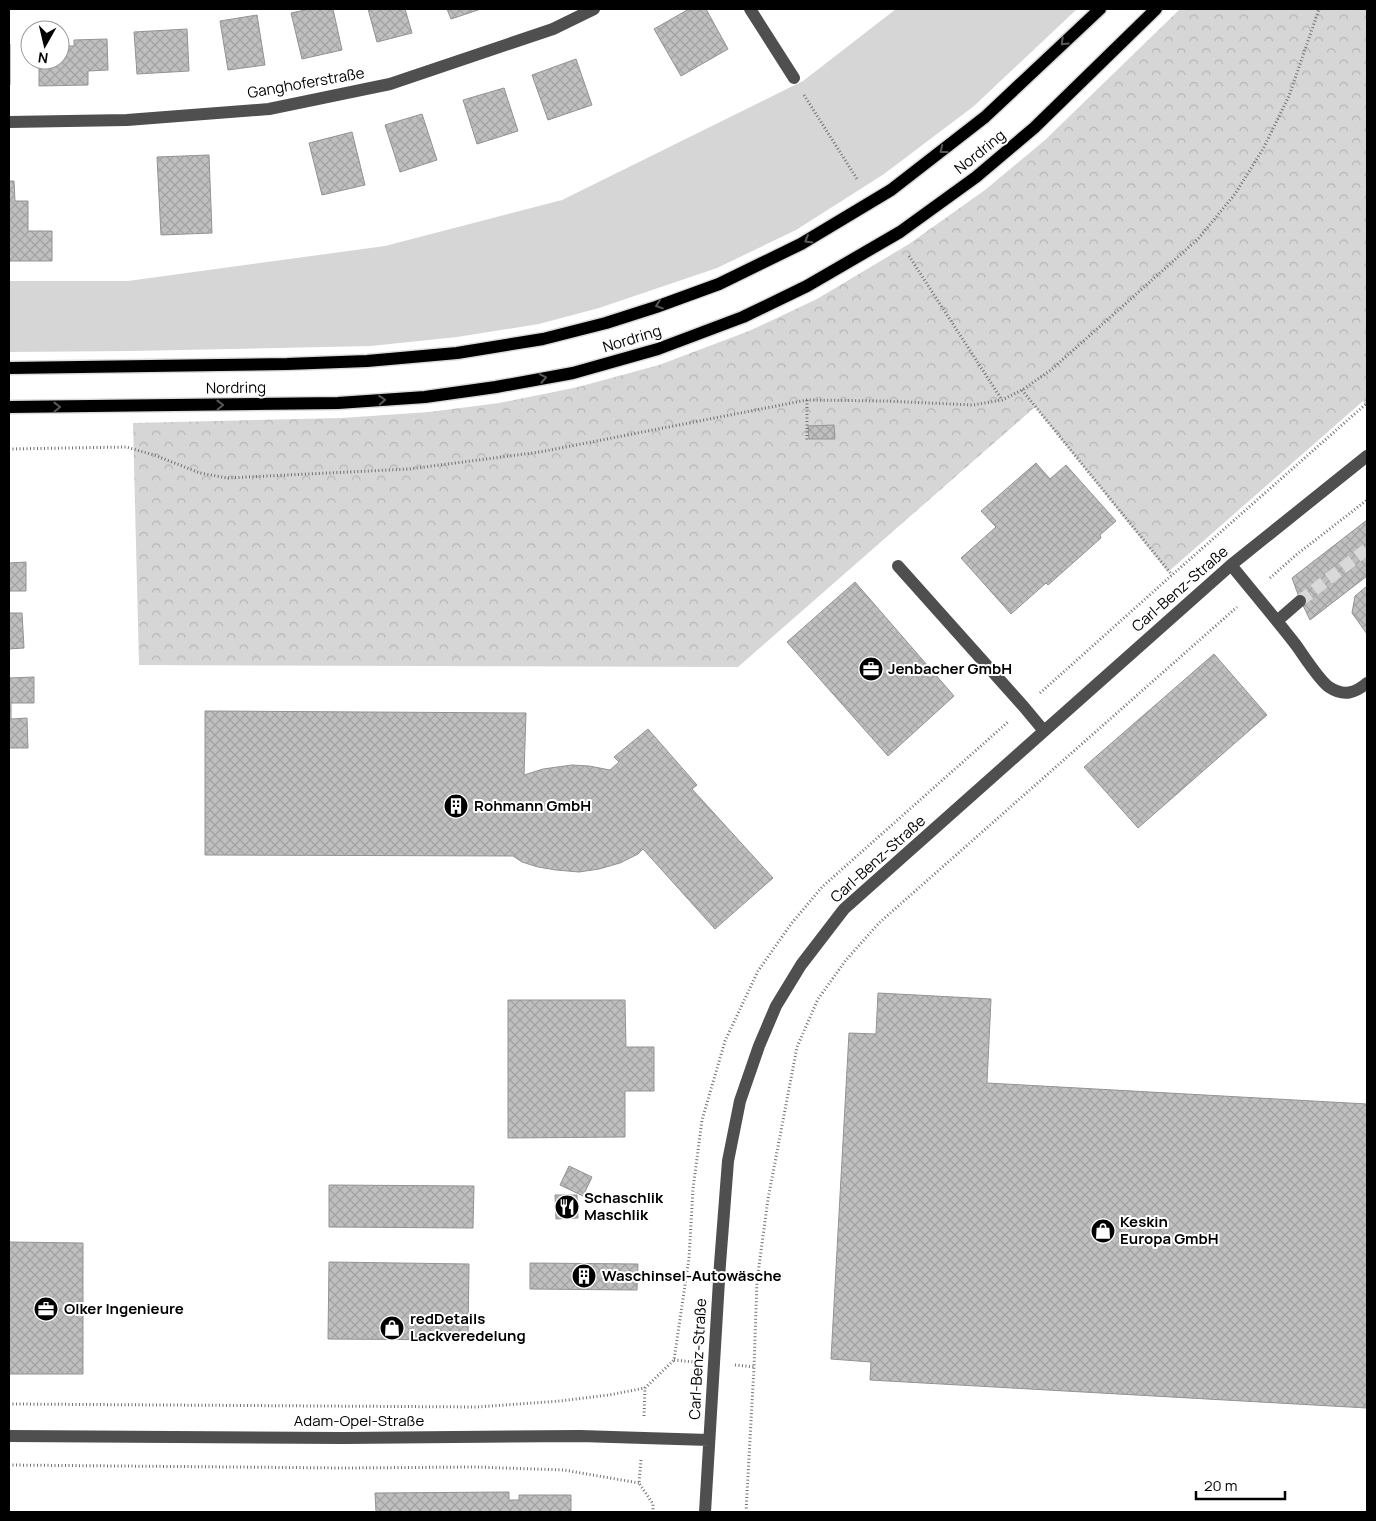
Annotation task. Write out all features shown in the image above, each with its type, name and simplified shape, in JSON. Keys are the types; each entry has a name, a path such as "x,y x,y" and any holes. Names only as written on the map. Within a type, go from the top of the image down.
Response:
{"main road":[{"name":"Nordring","path":"9,368 287,364 367,361 448,354 543,339 606,323 656,307 719,284 802,244 891,190 985,117 1100,9"},
{"name":"Nordring","path":"9,407 338,403 425,397 573,373 658,349 743,318 807,286 900,232 976,177 1034,128 1156,9"}],"street":[{"name":"Ganghoferstraße","path":"9,122 127,120 269,109 390,84 553,29 594,9"},
{"path":"750,9 794,78"},
{"name":"Carl-Benz-Straße","path":"705,1512 728,1161 740,1101 759,1046 776,1006 800,965 844,909 1230,565 1367,456"},
{"path":"1230,565 1277,621 1328,687 1351,693 1367,683"},
{"path":"898,566 1044,731"},
{"path":"1277,621 1300,600"},
{"name":"Adam-Opel-Straße","path":"9,1436 362,1438 580,1436 709,1440"}],"path":[{"path":"9,448 126,447 154,454 200,473 227,478 409,469 540,452 807,400 973,405 1002,400 1022,390 1051,370 1198,239 1235,194 1263,149 1289,96 1319,9"},
{"path":"794,78 857,179"},
{"path":"909,256 1002,400"},
{"path":"1022,390 1172,575"},
{"path":"807,400 807,440"},
{"path":"746,1512 759,1263 768,1199 797,1047 818,999 846,960 879,923 1253,592 1296,555 1367,500"},
{"path":"9,1404 477,1407 560,1401 645,1388"},
{"path":"9,1465 564,1470 639,1482 653,1504 653,1512"}],"green space":[{"path":"896,9 1077,9 974,106 884,174 796,230 717,268 599,308 539,324 457,337 371,346 9,352 9,281 128,281 385,246 562,200 803,81"},
{"path":"1180,9 1367,9 1367,406 1363,401 1168,572 1035,407 738,667 139,665 133,423 342,418 429,412 499,403 578,387 659,365 749,331 817,299 909,244 985,190 1045,140"}],"building":[{"path":"310,9 333,9 342,50 302,59 291,13"},
{"path":"368,9 405,9 412,33 377,42"},
{"path":"447,9 481,9 451,19"},
{"path":"689,9 706,9 728,49 681,76 654,29"},
{"path":"257,15 265,65 228,70 220,21"},
{"path":"187,29 189,71 137,74 134,32"},
{"path":"107,39 108,70 88,71 88,85 39,86 39,70 70,70 70,46 74,46 74,40"},
{"path":"10,44 10,85 9,85"},
{"path":"576,59 592,105 548,120 532,75"},
{"path":"504,88 518,131 477,144 463,100"},
{"path":"422,114 437,160 400,172 385,125"},
{"path":"352,132 365,185 322,195 309,143"},
{"path":"209,155 212,233 161,235 157,157"},
{"path":"9,181 14,181 15,201 28,201 28,231 52,231 52,261 9,261"},
{"path":"834,425 835,439 809,439 808,426"},
{"path":"1036,463 1050,479 1066,465 1116,521 1100,535 1101,538 1048,585 1046,583 1011,614 961,558 996,527 981,511"},
{"path":"1367,520 1367,576 1310,620 1292,578"},
{"path":"26,562 26,591 9,591 9,563"},
{"name":"Jenbacher GmbH","path":"855,582 954,696 888,756 787,642"},
{"path":"1367,586 1367,634 1352,613 1355,596"},
{"path":"9,613 22,613 24,648 9,649"},
{"path":"1214,654 1267,715 1138,828 1084,767"},
{"path":"34,677 34,703 11,703 11,719 27,718 28,748 9,748 9,678"},
{"name":"Rohmann GmbH","path":"205,711 526,713 524,775 543,769 572,765 610,770 619,762 614,757 648,729 697,785 692,789 773,878 715,929 643,849 638,854 620,863 579,872 538,867 522,862 513,856 205,855"},
{"name":"Keskin Europa GmbH","path":"878,993 991,999 987,1083 1367,1104 1367,1408 870,1380 871,1362 831,1359 849,1033 876,1034"},
{"path":"508,1000 625,1000 626,1047 654,1047 654,1091 625,1091 625,1137 508,1138"},
{"path":"569,1166 592,1177 583,1196 560,1185"},
{"path":"329,1185 474,1186 473,1228 329,1227"},
{"name":"Schaschlik Maschlik","path":"555,1195 577,1195 578,1218 556,1219"},
{"name":"Olker Ingenieure","path":"9,1242 83,1243 83,1374 9,1374"},
{"path":"329,1262 469,1264 468,1340 328,1339"},
{"name":"Waschinsel-Autowäsche","path":"530,1263 638,1264 637,1290 530,1289"},
{"path":"509,1492 509,1500 519,1500 519,1495 571,1495 571,1512 376,1512 375,1493"}],"tunnel":[{"path":"1300,601 1367,549"}],"place":[{"name":"Jenbacher GmbH","path":"871,669"},
{"name":"Rohmann GmbH","path":"456,806"},
{"name":"Schaschlik Maschlik","path":"567,1207"},
{"name":"Keskin Europa GmbH","path":"1103,1231"},
{"name":"Waschinsel-Autowäsche","path":"584,1276"},
{"name":"Olker Ingenieure","path":"46,1309"},
{"name":"redDetails Lackveredelung","path":"392,1328"}]}
